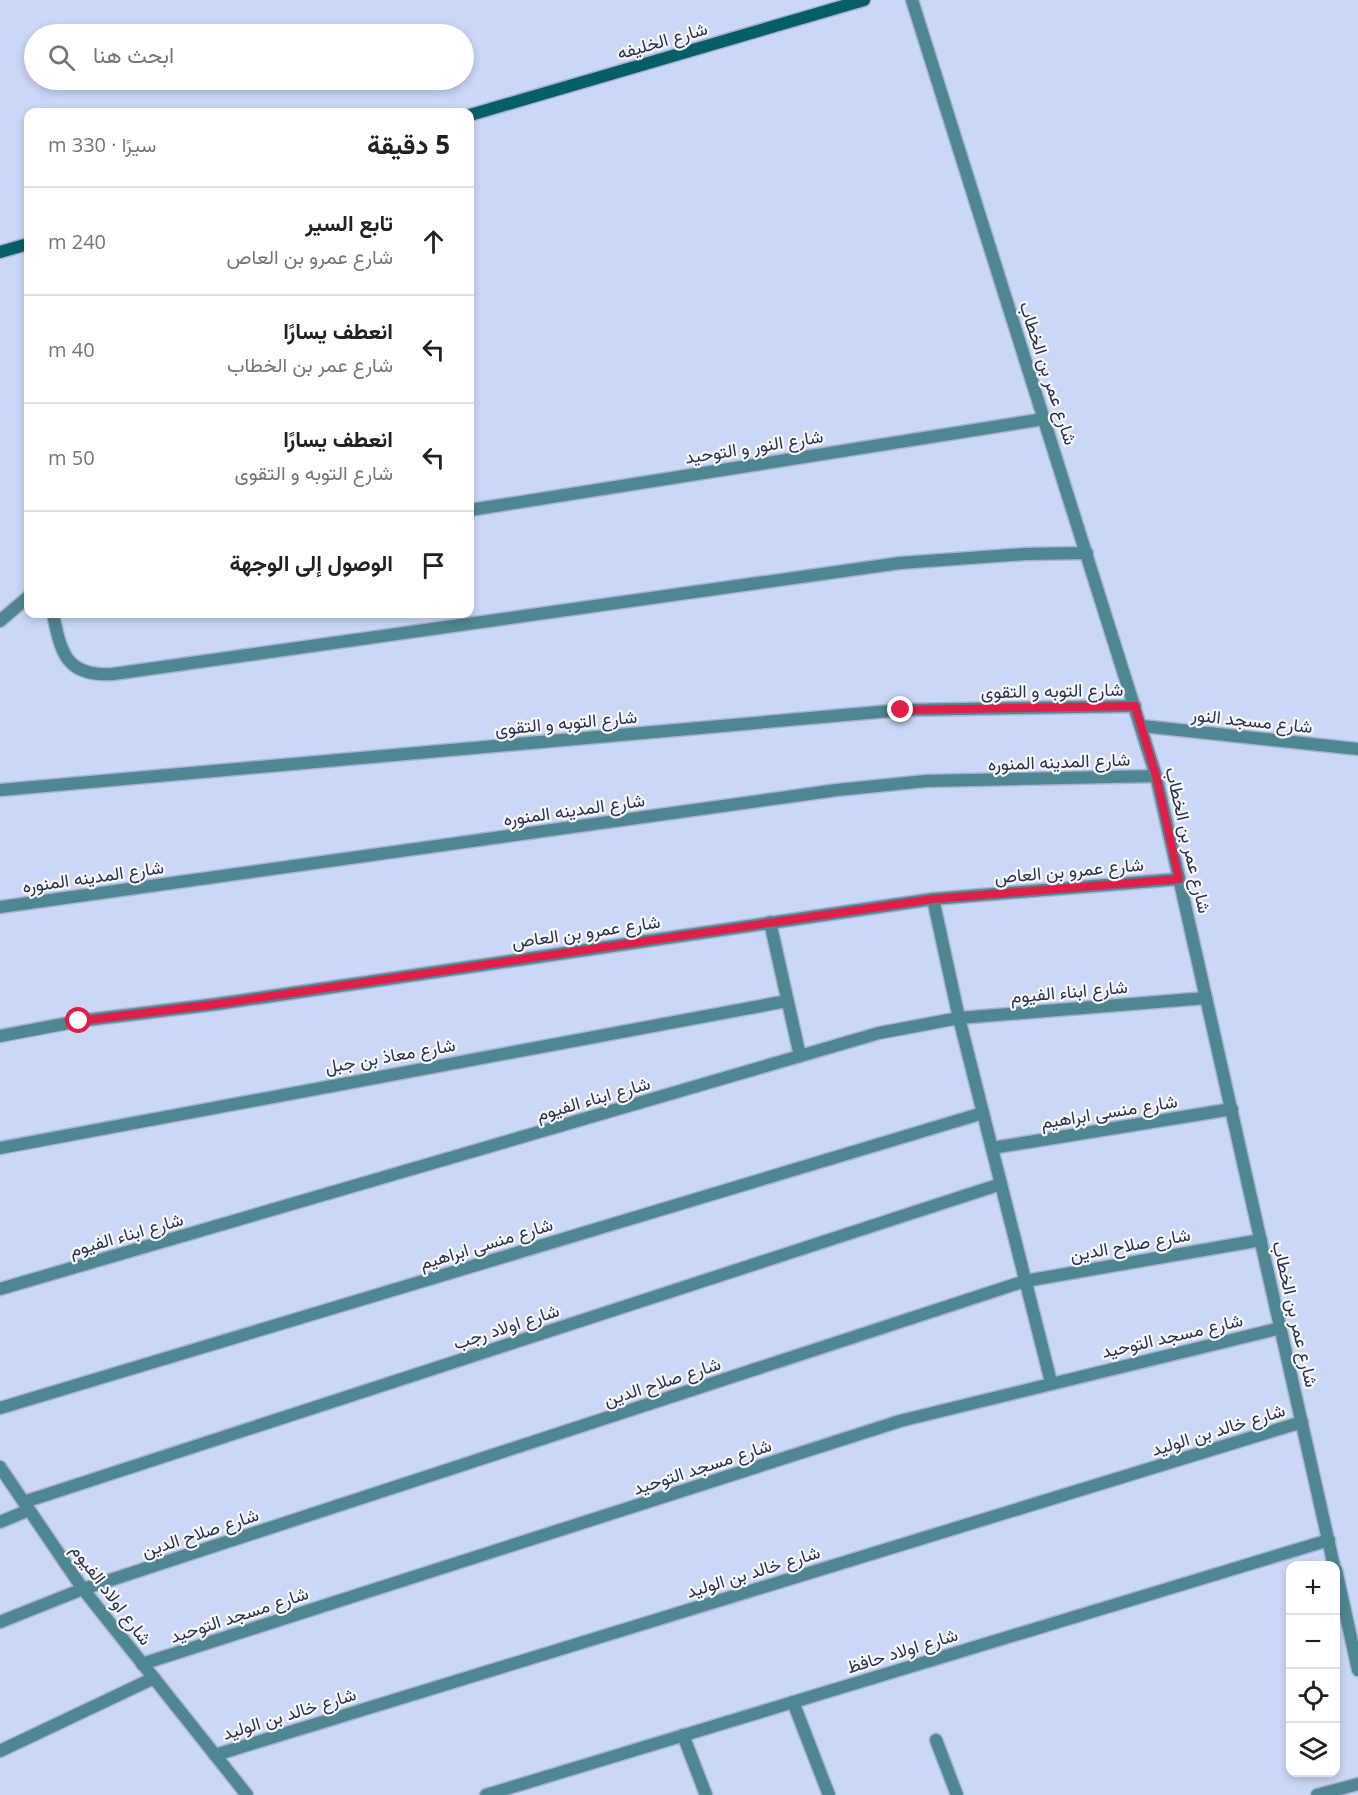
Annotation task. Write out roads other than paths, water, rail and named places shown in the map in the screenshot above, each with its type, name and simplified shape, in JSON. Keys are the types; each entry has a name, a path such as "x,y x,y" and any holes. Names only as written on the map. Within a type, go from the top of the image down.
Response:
{"main road":[{"name":"شارع الخليفه","path":"474,114 864,0"},
{"path":"0,252 24,245"}],"street":[{"name":"شارع عمر بن الخطاب","path":"912,0 1156,776 1333,1561"},
{"name":"شارع النور و التوحيد","path":"474,509 1044,419"},
{"path":"53,618 63,653 75,668 94,675 103,675 900,563 1024,554 1087,553"},
{"path":"0,621 24,600"},
{"name":"شارع التوبه و التقوى","path":"0,790 901,710 1135,706"},
{"name":"شارع مسجد النور","path":"1142,726 1358,749"},
{"name":"شارع المدينه المنوره","path":"0,907 837,790 926,781 1156,776"},
{"name":"شارع عمرو بن العاص","path":"0,1036 79,1021 217,1004 933,899 1179,879"},
{"path":"933,899 959,1017 1051,1382"},
{"path":"770,922 800,1056"},
{"name":"شارع ابناء الفيوم","path":"0,1289 879,1033 959,1017 1206,998"},
{"name":"شارع معاذ بن جبل","path":"0,1148 787,1001"},
{"name":"شارع منسى ابراهيم","path":"992,1148 1232,1109"},
{"name":"شارع منسى ابراهيم","path":"0,1408 983,1113"},
{"name":"شارع اولاد رجب","path":"0,1522 26,1506 1001,1184"},
{"name":"شارع صلاح الدين","path":"0,1622 82,1589 1025,1281 1261,1239"},
{"name":"شارع مسجد التوحيد","path":"142,1664 900,1421 1051,1382 1281,1328"},
{"name":"شارع خالد بن الوليد","path":"215,1755 1302,1422"},
{"name":"شارع اولاد الفيوم","path":"0,1467 82,1589 215,1755 243,1794"},
{"name":"شارع اولاد حافظ","path":"486,1795 1329,1540"},
{"path":"1340,1592 1358,1670"},
{"path":"0,1751 154,1678"},
{"path":"793,1702 829,1795"},
{"path":"683,1736 706,1795"},
{"path":"936,1740 957,1795"},
{"path":"1317,1795 1358,1784"}]}
